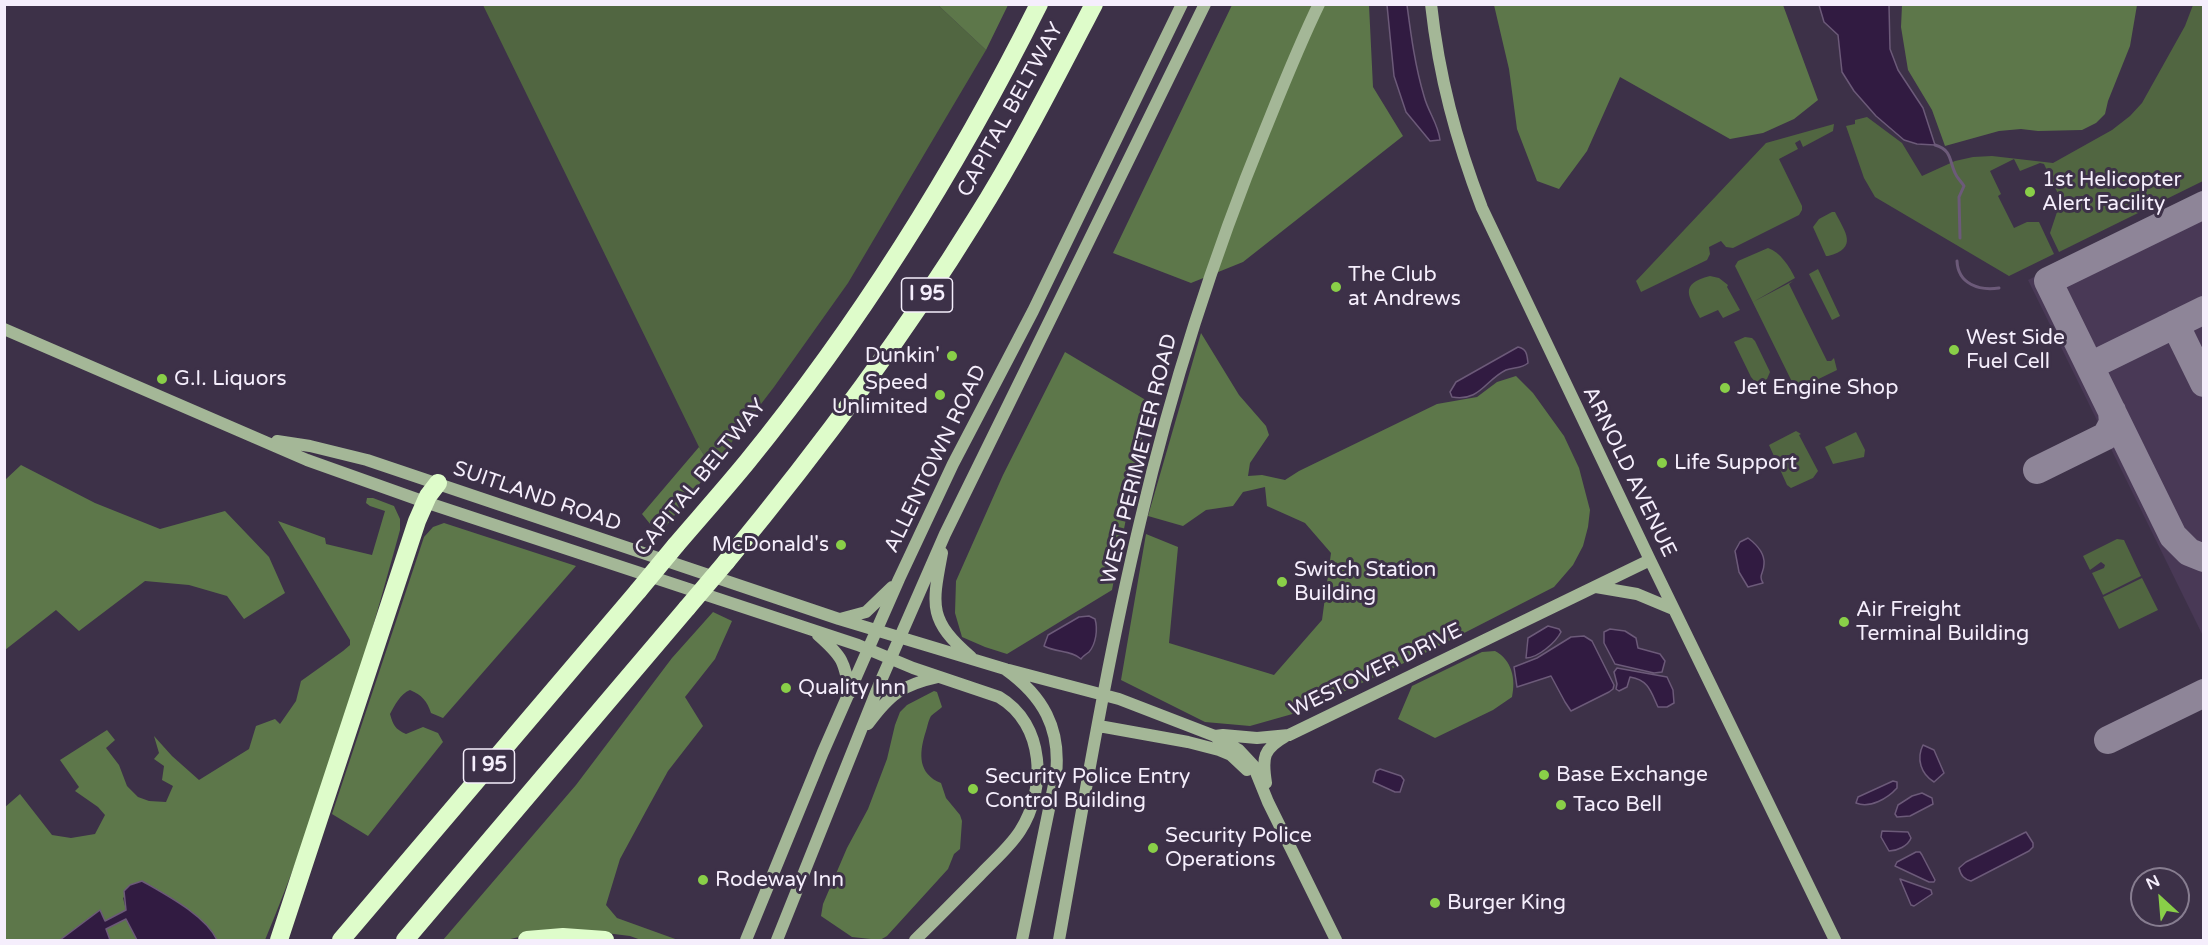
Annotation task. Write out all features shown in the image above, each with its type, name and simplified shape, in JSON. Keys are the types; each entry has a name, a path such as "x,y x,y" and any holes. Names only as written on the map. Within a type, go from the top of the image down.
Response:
{"highway":[{"name":"CAPITAL BELTWAY","path":"341,940 747,462 796,398 892,261 974,128 1040,4"},
{"name":"CAPITAL BELTWAY","path":"405,940 726,562 834,428 930,290 976,219 1018,148 1094,4"},
{"path":"279,940 425,502 438,483"},
{"path":"527,940 562,937 605,940"}],"street":[{"name":"ALLENTOWN ROAD","path":"746,940 823,752 952,464 1033,311 1182,4"},
{"name":"ALLENTOWN ROAD","path":"777,940 890,658 945,534 1205,4"},
{"name":"WEST PERIMETER ROAD","path":"1059,940 1104,694 1139,523 1163,428 1242,184 1319,4"},
{"name":"ARNOLD AVENUE","path":"1431,4 1444,89 1461,149 1479,199 1505,259 1673,609 1835,940"},
{"path":"1033,311 1051,319"},
{"name":"SUITLAND ROAD","path":"4,329 307,460 425,502 813,630 999,697 1010,703 1021,714 1034,737 1037,776 1028,814 1012,842 915,940"},
{"name":"SUITLAND ROAD","path":"261,439 310,446 367,460 839,620 977,662"},
{"path":"945,534 936,587 936,612 946,633 977,662"},
{"name":"WESTOVER DRIVE","path":"977,662 1104,694 1215,736 1257,738 1289,735 1650,560"},
{"path":"839,620 871,609 899,579"},
{"path":"1594,587 1637,594 1673,609"},
{"path":"813,630 843,660 850,693"},
{"path":"1005,669 1027,688 1047,713 1054,730 1058,751 1056,775 1022,940"},
{"path":"857,739 886,700 896,692 915,682 939,676"},
{"path":"1098,726 1188,742 1232,755 1243,764 1259,794 1268,802"},
{"path":"1268,802 1265,756 1274,742 1289,735"},
{"path":"1215,736 1221,742 1239,750 1252,765 1336,940"},
{"path":"1252,778 1252,765 1256,754 1269,736"}],"shaded area":[{"path":"1387,5 1407,5 1421,85 1440,140 1430,141 1406,112 1394,76"},
{"path":"1819,5 1889,5 1890,49 1898,70 1923,108 1935,145 1917,144 1904,140 1876,116 1854,91 1842,72 1838,35 1824,22"},
{"path":"2203,194 2203,636 2028,280"},
{"path":"1518,347 1525,351 1528,363 1499,374 1476,393 1461,398 1452,397 1450,392 1456,382"},
{"path":"1748,538 1757,546 1764,564 1761,576 1763,583 1748,587 1739,572 1735,551 1740,542"},
{"path":"1089,616 1095,619 1096,636 1091,649 1081,659 1073,654 1044,646 1048,635 1079,617"},
{"path":"1548,626 1559,629 1561,632 1559,636 1541,652 1526,658 1528,638"},
{"path":"1610,629 1625,631 1636,638 1638,648 1660,654 1665,661 1662,672 1654,673 1615,664 1604,643 1604,632"},
{"path":"1584,636 1592,641 1614,685 1613,689 1571,711 1551,676 1517,687 1514,667 1537,658 1571,637"},
{"path":"1617,668 1667,677 1673,690 1674,703 1667,707 1658,707 1645,684 1630,677 1627,687 1619,691 1616,689 1614,672"},
{"path":"1923,745 1934,750 1944,773 1934,782 1921,766 1920,756"},
{"path":"1380,769 1401,776 1404,780 1400,792 1373,782 1376,771"},
{"path":"1893,781 1897,782 1897,788 1884,799 1867,805 1856,803 1858,797"},
{"path":"1922,793 1932,798 1933,804 1910,816 1897,817 1895,814 1898,805"},
{"path":"1882,831 1908,832 1911,838 1902,848 1889,851 1881,837"},
{"path":"2026,832 2033,843 2029,851 1971,881 1962,875 1959,868 1966,862"},
{"path":"1916,852 1922,855 1934,882 1929,882 1895,866 1897,862"},
{"path":"1900,879 1931,890 1932,894 1914,906 1911,905"},
{"path":"142,881 194,914 204,922 217,940 137,940 126,919 106,929 110,940 60,940 100,910 105,921 126,910 124,891 130,885"}],"green space":[{"path":"1902,4 2137,5 2130,46 2105,114 2096,123 2082,130 1999,131 1945,146 1932,110 1908,70 1901,27"},
{"path":"483,5 938,5 986,50 848,283 774,387 712,468 699,447"},
{"path":"938,5 1008,5 986,50"},
{"path":"1232,5 1369,5 1373,87 1403,136 1243,262 1191,283 1113,253"},
{"path":"1494,5 1783,5 1818,100 1794,119 1763,133 1730,139 1620,77 1587,151 1559,189 1537,181 1517,129 1509,69"},
{"path":"2193,5 2203,5 2203,181 2059,252 2050,233 2061,200 2044,164 2040,163 2020,171 2014,159 1990,171 2001,194 1998,196 2014,228 2027,222 2039,222 2054,254 2009,276 1875,197 1864,178 1846,126 1855,124 1855,120 1867,117 1902,143 1922,176 1955,161 1973,157 1992,156 2053,163 2112,130 2142,103 2185,26"},
{"path":"1834,124 1833,131 1803,147 1800,140 1795,143 1798,149 1779,159 1802,206 1799,215 1733,248 1726,247 1721,241 1709,247 1710,254 1707,260 1641,292 1636,281 1766,143"},
{"path":"1835,212 1847,239 1844,249 1826,256 1813,227 1819,219"},
{"path":"1768,248 1784,260 1795,278 1753,302 1793,281 1789,284 1827,361 1834,358 1837,370 1796,390 1735,266 1738,261"},
{"path":"1818,269 1840,316 1832,320 1809,274"},
{"path":"1710,276 1719,278 1728,285 1740,310 1723,318 1718,310 1700,318 1690,298 1690,287 1700,279"},
{"path":"1201,333 1239,395 1266,426 1269,435 1250,463 1248,476 1262,475 1285,480 1437,404 1477,397 1497,382 1516,376 1533,393 1564,436 1579,468 1590,510 1583,546 1573,565 1554,587 1427,652 1303,711 1250,726 1205,722 1121,680 1146,534 1178,547 1169,643 1274,675 1322,620 1331,553 1305,523 1267,506 1265,487 1243,492 1233,506 1206,510 1183,526 1148,516"},
{"path":"1745,337 1755,341 1770,372 1767,379 1757,384 1751,377 1734,342"},
{"path":"1065,352 1149,402 1112,590 1007,654 962,637 955,613 956,581 1003,475"},
{"path":"1796,431 1801,434 1799,435 1818,471 1813,478 1791,488 1787,485 1769,445"},
{"path":"1856,432 1865,450 1864,457 1833,464 1825,447"},
{"path":"699,447 712,468 659,535 642,514"},
{"path":"21,465 95,503 160,529 225,511 269,557 285,593 244,619 227,596 189,585 145,581 79,631 56,610 5,650 5,480"},
{"path":"367,498 394,506 400,519 400,530 339,738 304,840 265,940 217,940 204,922 194,914 142,881 123,898 126,910 105,921 100,910 60,940 5,940 4,808 20,794 52,835 71,838 95,834 105,815 98,807 75,791 79,787 60,760 107,730 115,740 106,748 119,765 127,786 138,797 149,801 166,802 173,786 162,780 164,766 154,759 159,753 154,736 199,780 249,749 256,726 275,719 280,724 296,701 301,681 343,651 350,645 350,640 278,521 325,538 326,544 372,555 385,511 370,506 366,503"},
{"path":"444,523 576,566 443,718 431,713 424,699 410,690 398,700 390,714 397,728 406,734 423,727 438,733 443,742 368,836 332,814 424,537 433,527"},
{"path":"2117,539 2124,540 2141,576 2103,595 2092,573 2104,568 2105,565 2101,562 2090,570 2083,556"},
{"path":"2142,578 2158,610 2119,629 2103,597"},
{"path":"713,612 732,621 715,659 685,697 703,726 668,771 646,811 620,859 606,905 617,918 678,940 641,940 630,936 590,931 550,930 506,940 443,940 576,785 672,658"},
{"path":"1495,651 1509,665 1513,677 1512,697 1493,710 1435,738 1398,719 1412,686 1482,652"},
{"path":"934,691 937,692 942,707 929,720 923,741 922,763 928,774 941,783 946,798 960,815 962,821 960,849 954,854 948,869 887,936 880,940 852,937 821,916 823,904 847,848 868,809 887,759 900,712 907,705"},
{"path":"126,919 137,940 110,940 106,929"}],"waterway":[{"path":"1935,145 1947,153 1956,175 1964,186 1959,197 1960,238"},
{"path":"1957,261 1961,275 1971,284 1977,287 1999,288"}],"taxiway":[{"path":"2204,205 2048,281 2173,536 2189,552 2204,558"},
{"path":"2090,366 2204,310"},
{"path":"2175,324 2204,383"},
{"path":"2037,470 2106,436 2113,423 2112,411"},
{"path":"2108,740 2204,693"}],"place":[{"name":"1st Helicopter Alert Facility","path":"2030,192"},
{"name":"The Club at Andrews","path":"1336,287"},
{"name":"West Side Fuel Cell","path":"1954,350"},
{"name":"Dunkin'","path":"952,356"},
{"name":"G.I. Liquors","path":"162,379"},
{"name":"Jet Engine Shop","path":"1725,388"},
{"name":"Speed Unlimited","path":"940,395"},
{"name":"Life Support","path":"1662,463"},
{"name":"McDonald's","path":"841,545"},
{"name":"Switch Station Building","path":"1282,582"},
{"name":"Air Freight Terminal Building","path":"1844,622"},
{"name":"Quality Inn","path":"786,688"},
{"name":"Base Exchange","path":"1544,775"},
{"name":"Security Police Entry Control Building","path":"973,789"},
{"name":"Taco Bell","path":"1561,805"},
{"name":"Security Police Operations","path":"1153,848"},
{"name":"Rodeway Inn","path":"703,880"},
{"name":"Burger King","path":"1435,903"}]}
